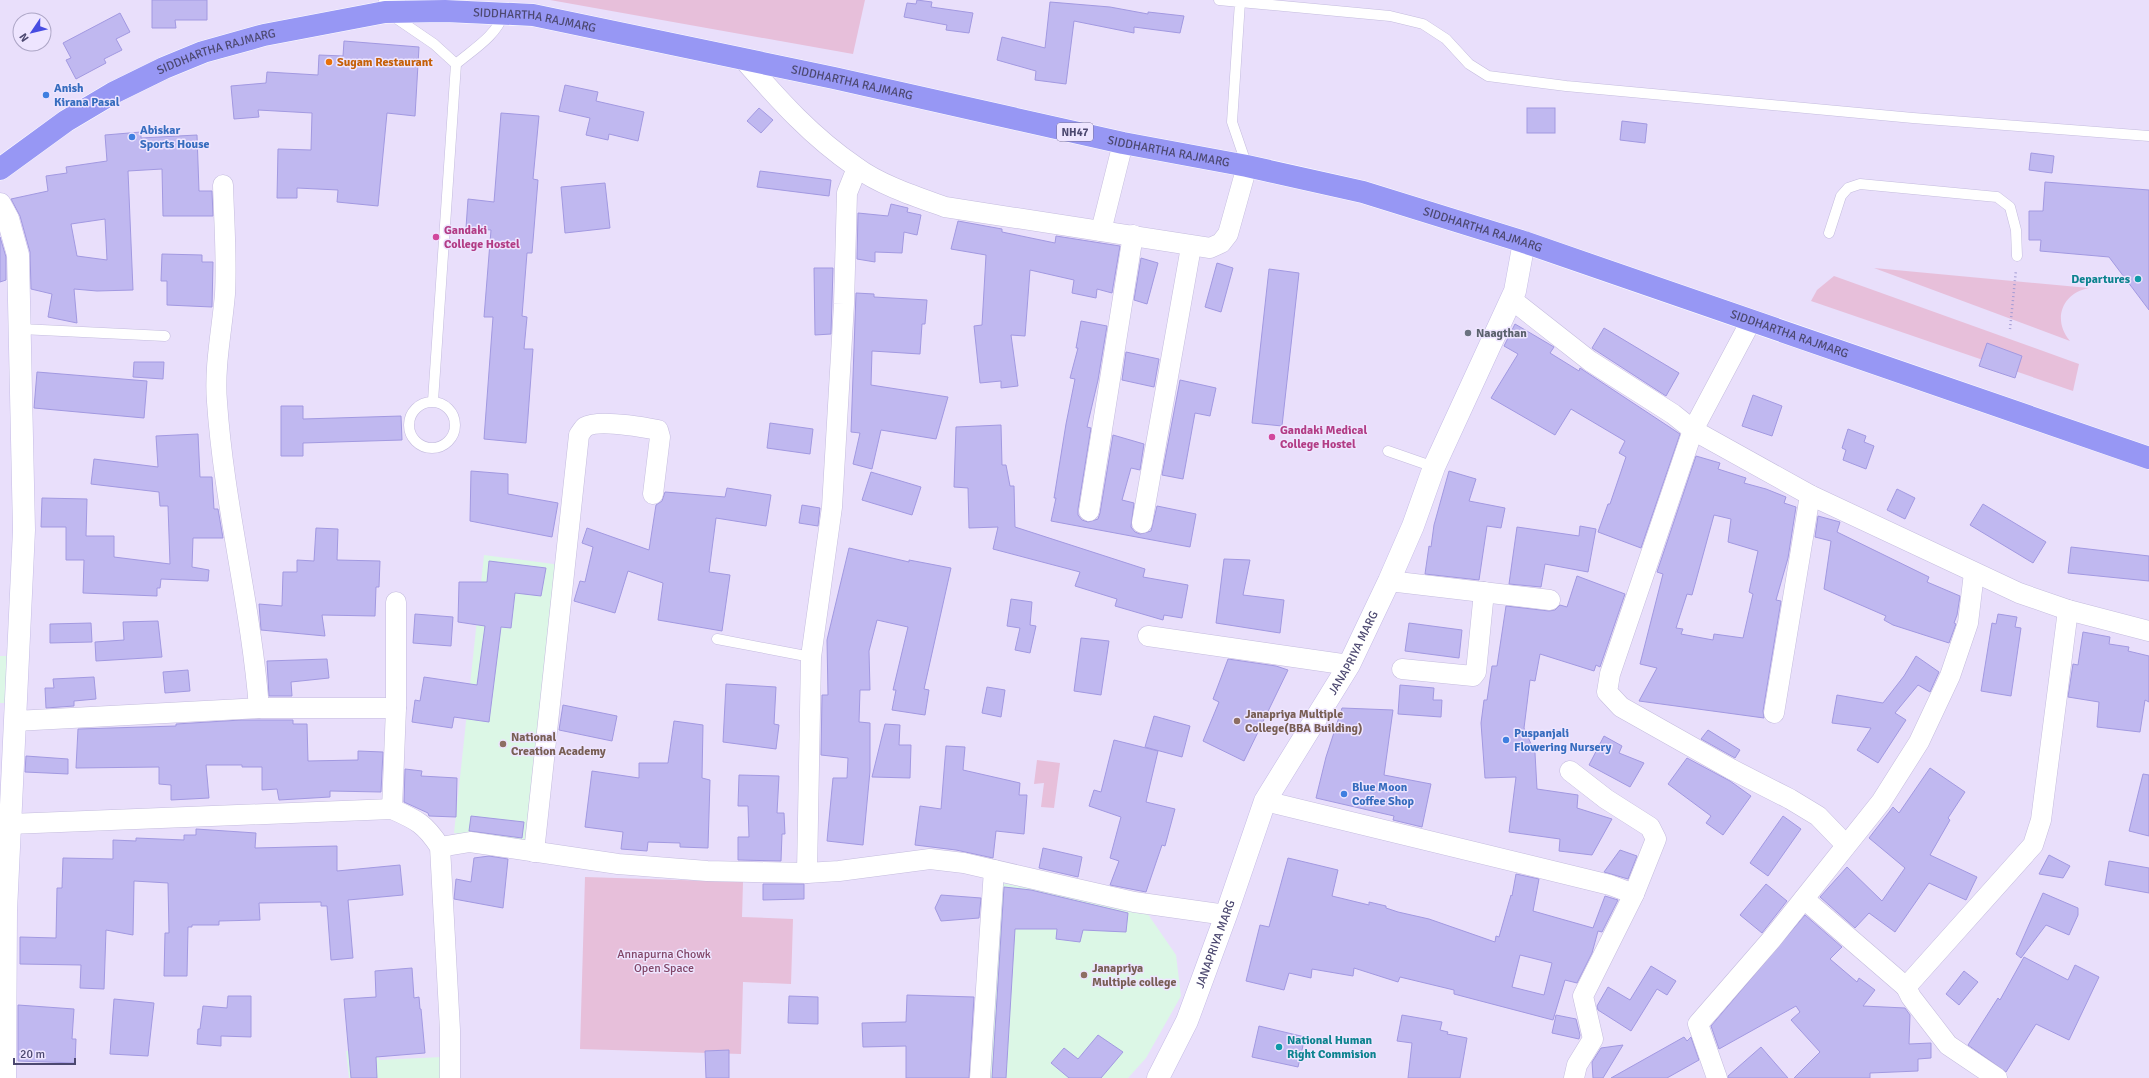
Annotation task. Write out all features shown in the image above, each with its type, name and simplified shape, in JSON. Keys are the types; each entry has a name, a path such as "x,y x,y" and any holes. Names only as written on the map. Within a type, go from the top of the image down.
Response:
{"highway":[{"name":"SIDDHARTHA RAJMARG","path":"0,169 66,122 113,93 170,65 203,52 264,35 384,6 445,11 533,15 834,78 1123,143 1246,166 1363,192 1524,242 2149,458"}],"main road":[{"path":"0,204 8,219 18,255 21,329 24,530 10,824 3,911 5,1078"},
{"name":"JANAPRIYA MARG","path":"1158,1078 1187,1021 1226,916 1265,801 1349,665 1389,581 1413,526 1434,467 1515,291 1524,242"}],"street":[{"path":"744,60 802,125 857,168 908,194 945,207 1133,236 1191,247 1210,248 1221,244 1228,234 1246,166"},
{"path":"1101,231 1123,143"},
{"path":"807,873 811,657 832,507 844,304 847,193 857,168"},
{"path":"223,185 225,293 216,374 217,403 224,464 256,670 259,708"},
{"path":"1089,511 1133,236"},
{"path":"1142,523 1191,247"},
{"path":"1511,299 1590,362 1673,414 1693,430 1810,495 2019,593 2068,610 2149,631"},
{"path":"1750,321 1693,430 1610,674 1606,692 1621,707 1818,816 1846,844"},
{"path":"534,852 579,435 584,428 595,424 609,424 658,430 660,437 653,494"},
{"path":"1774,713 1810,495"},
{"path":"1717,1078 1698,1024 1738,979 1804,899 1846,844 1881,802 1919,742 1947,683 1968,623 1974,573"},
{"path":"1389,581 1550,600"},
{"path":"1402,669 1473,676 1476,672 1484,592"},
{"path":"392,809 396,708 396,602"},
{"path":"1906,987 2033,845 2041,820 2068,610"},
{"path":"1148,636 1349,665"},
{"path":"15,721 259,708 396,708"},
{"path":"1570,771 1606,799 1650,827 1656,839 1634,894 1583,996 1593,1040 1577,1065 1574,1078"},
{"path":"1265,801 1610,885 1634,894"},
{"path":"10,824 392,809 408,815 427,828 440,847 450,1030 450,1078"},
{"path":"440,847 470,842 618,864 707,871 807,873 839,871 930,859 964,863 1134,902 1226,916"},
{"path":"980,1078 994,870"},
{"path":"1804,899 1906,987 1911,997 1948,1045 1997,1078"}],"lane":[{"path":"1219,0 1390,16 1423,24 1446,39 1469,64 1488,76 1574,87 1905,118 2149,136"},
{"path":"1240,2 1232,122 1246,166"},
{"path":"384,6 420,33 456,64"},
{"path":"434,401 456,64 486,41 500,25 504,13"},
{"path":"1829,233 1841,196 1848,188 1860,184 1997,198 2010,207 2016,230 2017,256"},
{"path":"21,329 165,336"},
{"path":"434,401 441,403 453,414 455,430 449,442 436,448 430,448 421,446 414,440 408,423 411,414 417,406 434,401"},
{"path":"1388,451 1434,467"},
{"path":"717,639 811,657"}],"path":[{"path":"2010,329 2017,256"}],"shaded area":[{"name":"National Creation Academy","path":"484,555 561,565 533,846 454,833"},
{"path":"0,656 8,656 6,703 0,703"},
{"name":"Janapriya Multiple college","path":"994,882 1143,907 1176,955 1181,996 1146,1058 1128,1078 983,1078"},
{"path":"378,1048 379,1060 442,1057 442,1078 349,1078 346,1051"}],"green space":[{"path":"550,0 865,0 853,54"},
{"path":"1874,268 2089,288 2072,295 2066,301 2063,308 2061,316 2062,325 2070,341"},
{"path":"1834,276 2079,364 2073,391 1811,301 1817,290"},
{"path":"1037,760 1060,763 1054,808 1041,807 1044,783 1034,784"},
{"name":"Annapurna Chowk Open Space","path":"585,877 743,882 742,917 793,919 791,984 743,982 741,1054 580,1049"}],"building":[{"path":"152,0 207,0 207,20 175,20 176,28 152,28"},
{"path":"917,0 932,2 931,7 973,13 969,33 946,30 947,25 904,17 907,3 916,4"},
{"path":"1050,2 1110,7 1148,14 1148,12 1184,16 1180,33 1134,27 1134,33 1074,21 1066,84 1035,80 1036,71 997,60 1002,37 1045,48"},
{"path":"120,13 130,32 116,39 122,50 104,59 106,63 76,79 66,60 71,58 63,43"},
{"path":"344,41 419,47 415,116 387,113 378,206 337,202 338,190 297,188 297,198 277,198 278,149 311,150 312,113 258,110 259,117 234,119 231,86 266,83 267,72 318,75 319,55 343,56"},
{"path":"565,85 598,92 596,101 644,112 638,141 609,134 608,140 586,135 590,118 559,111"},
{"path":"759,108 773,120 761,133 747,121"},
{"path":"1527,108 1555,108 1555,133 1527,133"},
{"path":"501,113 539,116 533,179 538,180 532,253 527,253 522,316 527,317 524,349 533,349 526,443 484,439 493,317 484,317 491,230 466,228 468,199 494,202"},
{"path":"1622,121 1647,124 1645,143 1620,140"},
{"path":"141,132 141,138 197,135 199,191 212,191 213,216 163,216 162,169 128,171 133,290 97,291 74,289 77,323 48,317 52,294 31,289 30,252 20,216 11,199 48,191 46,176 67,173 66,167 107,161 105,135","holes":["105,219 107,260 77,256 71,224"]},
{"path":"2031,153 2054,156 2052,173 2029,170"},
{"path":"760,171 831,180 829,196 757,187"},
{"name":"Departures","path":"2045,182 2149,190 2149,310 2109,257 2040,251 2041,240 2029,240 2029,211 2043,211"},
{"path":"605,183 610,228 565,233 561,187"},
{"path":"891,204 908,208 907,212 921,215 917,235 904,232 902,253 875,252 875,262 857,259 858,213 888,216"},
{"path":"958,221 1002,229 1002,232 1055,243 1056,236 1120,246 1112,293 1097,289 1096,298 1072,293 1074,280 1030,270 1025,336 1011,335 1018,386 1001,388 1001,381 980,383 974,326 982,325 986,255 951,249"},
{"path":"0,237 6,257 6,280 0,282"},
{"path":"162,254 202,255 202,262 213,262 212,307 167,305 167,281 161,281"},
{"path":"1141,258 1158,263 1147,304 1134,300"},
{"path":"1217,263 1233,268 1221,312 1205,307"},
{"path":"814,268 833,268 831,334 815,335"},
{"path":"1269,269 1299,273 1282,426 1252,423"},
{"path":"856,293 874,294 874,297 927,300 925,324 922,324 920,354 872,351 871,385 948,397 936,439 881,430 872,469 853,464 860,433 851,432"},
{"path":"1081,321 1107,326 1098,380 1087,427 1091,428 1078,515 1082,520 1088,522 1098,519 1113,435 1144,444 1140,470 1131,468 1122,500 1134,503 1131,527 1135,532 1140,534 1151,531 1157,506 1196,514 1190,547 1051,521 1056,498 1054,498 1066,424 1075,379 1070,378 1078,348 1076,348"},
{"path":"1515,324 1554,347 1550,353 1579,371 1580,368 1680,434 1641,548 1598,532 1608,504 1610,504 1626,457 1619,453 1625,441 1571,409 1555,435 1491,398 1518,354 1504,346"},
{"path":"1604,328 1679,373 1666,396 1592,348"},
{"path":"1987,343 2022,356 2015,378 1979,366"},
{"path":"1126,352 1159,359 1154,387 1122,380"},
{"path":"134,362 164,362 163,379 133,377"},
{"path":"37,372 147,381 144,418 34,408"},
{"path":"1180,380 1216,388 1210,416 1195,413 1183,479 1162,475"},
{"path":"1753,395 1782,406 1772,436 1742,426"},
{"path":"281,406 303,406 303,419 401,416 402,440 303,443 303,456 281,456"},
{"path":"770,423 813,429 810,454 767,448"},
{"path":"1001,425 1002,465 1006,465 1010,486 1014,486 1015,527 1145,569 1143,577 1188,585 1182,618 1164,615 1163,620 1115,606 1117,599 1075,586 1080,572 993,549 998,527 969,528 968,488 954,487 956,427"},
{"path":"1848,429 1866,436 1864,442 1874,446 1866,469 1843,460 1846,450 1842,448"},
{"path":"198,434 200,477 212,477 214,509 218,509 223,538 193,538 192,567 209,570 208,581 161,579 160,588 157,588 157,596 83,593 84,560 66,560 66,527 41,527 42,498 87,499 86,536 114,536 114,557 170,564 168,506 160,506 159,492 91,484 94,459 158,467 156,436"},
{"path":"1696,456 1720,463 1718,469 1746,478 1744,483 1766,489 1786,497 1784,503 1796,507 1788,558 1776,600 1781,601 1763,711 1764,718 1639,701 1657,668 1640,664 1663,574 1657,572","holes":["1714,515 1731,519 1728,542 1758,551 1749,592 1753,594 1743,638 1714,634 1713,640 1681,634 1683,629 1676,628 1687,594 1692,595"]},
{"path":"471,471 508,474 508,494 558,503 552,537 470,521"},
{"path":"1449,471 1476,479 1469,501 1505,508 1501,528 1487,526 1479,580 1425,574 1429,546 1431,547 1434,525"},
{"path":"871,472 921,487 912,515 862,500"},
{"path":"727,488 771,495 766,526 716,518 709,572 730,575 722,631 658,620 663,583 628,571 615,613 574,601 580,581 585,582 593,547 582,543 587,528 649,550 656,505 662,501 665,492 725,497"},
{"path":"1897,489 1915,498 1905,519 1887,510"},
{"path":"1983,504 2046,542 2033,563 1970,525"},
{"path":"802,505 820,508 818,526 799,523"},
{"path":"1818,516 1840,522 1837,532 1929,577 1927,582 1960,596 1954,623 1956,624 1949,643 1893,625 1884,620 1886,616 1824,589 1831,541 1815,537"},
{"path":"1580,526 1596,529 1588,572 1545,564 1541,587 1509,584 1517,527 1579,536"},
{"path":"316,528 338,529 337,560 380,561 379,587 376,587 375,616 322,615 325,636 261,630 259,604 282,606 283,572 297,572 297,560 314,561"},
{"path":"2071,547 2149,556 2149,581 2068,573"},
{"path":"849,548 909,562 909,560 951,568 924,689 929,690 925,715 892,710 896,690 893,690 908,627 877,620 869,651 870,690 860,690 859,722 870,723 870,771 863,845 827,841 833,778 847,778 848,758 821,755 822,695 828,695 827,640"},
{"path":"1224,559 1250,560 1243,595 1284,600 1280,633 1216,623"},
{"path":"489,561 546,568 541,596 515,593 511,628 501,627 489,722 454,717 452,728 412,722 415,700 420,701 424,677 477,685 485,626 458,622 459,582 487,582"},
{"path":"1577,576 1625,594 1600,667 1596,665 1594,671 1540,654 1535,681 1530,680 1524,728 1535,753 1537,789 1578,795 1577,808 1612,819 1592,855 1559,851 1560,839 1509,832 1516,777 1485,778 1481,723 1484,700 1487,700 1492,666 1497,666 1506,606 1549,611 1555,610 1560,605 1567,607"},
{"path":"1011,599 1032,602 1030,625 1036,626 1030,653 1015,650 1020,628 1007,626"},
{"path":"415,614 453,617 451,646 413,643"},
{"path":"1998,614 2017,617 2015,627 2021,628 2011,696 1981,691 1992,623 1996,624"},
{"path":"158,621 162,657 96,661 95,642 124,640 123,622"},
{"path":"91,623 92,642 50,643 50,624"},
{"path":"1409,623 1462,630 1459,658 1405,651"},
{"path":"2083,632 2110,637 2109,644 2129,647 2128,651 2149,656 2149,702 2145,700 2140,732 2097,727 2099,702 2068,697 2073,664 2078,665"},
{"path":"1081,638 1109,641 1101,695 1074,691"},
{"path":"1916,656 1939,672 1930,692 1918,685 1895,713 1906,720 1878,763 1857,750 1871,728 1832,723 1837,695 1883,703 1904,676"},
{"path":"327,659 329,678 291,682 292,696 269,696 267,661"},
{"name":"Janapriya Multiple College(BBA Building)","path":"1228,659 1276,666 1288,670 1244,761 1203,741 1219,702 1213,699"},
{"path":"188,670 190,691 165,693 163,672"},
{"path":"94,677 96,699 74,701 74,706 46,708 45,688 54,688 53,679"},
{"path":"726,684 776,687 774,724 779,725 776,749 723,742"},
{"path":"1400,685 1434,688 1433,700 1442,700 1441,717 1398,714"},
{"path":"987,687 1005,690 1001,717 982,713"},
{"path":"563,705 617,716 612,741 559,730"},
{"path":"1342,708 1393,710 1384,775 1431,784 1422,827 1393,820 1394,816 1316,798 1326,757"},
{"path":"1154,716 1190,726 1182,757 1145,747"},
{"path":"241,720 293,720 293,724 307,724 308,761 358,760 358,751 383,752 381,792 330,791 330,797 279,800 277,789 262,790 262,767 242,767 242,765 206,765 209,798 171,800 171,785 159,784 159,767 76,768 78,729 176,726 176,724"},
{"path":"674,721 703,725 702,778 710,780 708,848 680,847 680,843 648,842 647,851 621,849 623,832 585,827 592,771 639,778 639,763 668,763"},
{"path":"885,724 900,725 899,745 911,745 910,778 872,777"},
{"path":"1708,730 1740,750 1735,758 1701,739"},
{"path":"1604,736 1622,746 1619,753 1644,763 1630,787 1589,765"},
{"path":"1114,740 1158,751 1146,802 1175,809 1165,846 1162,845 1146,892 1110,885 1119,861 1110,858 1121,817 1089,806 1094,790 1101,792"},
{"path":"946,746 965,747 963,770 1020,783 1019,795 1027,795 1024,834 996,831 993,858 956,850 915,845 920,806 941,809"},
{"path":"26,756 68,759 68,774 25,772"},
{"path":"1687,758 1730,781 1751,796 1723,835 1706,823 1711,816 1668,784"},
{"path":"1930,768 1965,792 1948,818 1950,820 1930,855 1977,877 1966,900 1929,883 1895,932 1869,913 1855,928 1820,897 1847,867 1882,901 1905,868 1869,838 1893,807 1899,813"},
{"path":"405,769 422,771 421,776 457,778 456,817 429,816 428,813 404,802"},
{"path":"2143,774 2149,775 2149,836 2129,831"},
{"path":"739,775 779,776 777,813 784,813 785,834 782,834 781,861 738,860 738,837 749,837 748,806 738,806"},
{"path":"471,816 524,822 522,838 469,831"},
{"path":"1783,816 1801,829 1768,876 1750,863"},
{"path":"196,829 256,833 255,848 337,846 337,871 400,865 403,895 348,900 353,958 331,960 327,906 321,906 321,902 259,903 260,920 219,921 219,925 192,925 192,927 188,927 187,976 164,976 165,933 169,933 168,883 134,881 133,935 106,930 104,989 80,988 81,965 20,964 20,937 56,938 57,888 62,888 63,858 113,859 113,840 136,841 136,838 184,840 184,835 196,835"},
{"path":"1043,848 1082,857 1078,877 1039,868"},
{"path":"1620,850 1637,856 1628,879 1604,872"},
{"path":"2049,855 2070,866 2063,878 2039,874"},
{"path":"489,856 508,859 503,908 454,899 456,879 471,882 474,858"},
{"path":"1288,858 1338,870 1332,896 1369,905 1369,902 1386,906 1386,908 1398,912 1429,919 1495,942 1496,936 1499,937 1511,895 1512,896 1516,874 1539,879 1533,911 1593,928 1605,896 1618,900 1602,932 1598,931 1592,953 1577,983 1565,980 1553,1020 1454,994 1454,990 1400,977 1398,982 1354,968 1353,976 1312,969 1311,978 1289,973 1284,990 1246,981 1260,925 1269,927","holes":["1520,955 1552,963 1544,995 1512,987"]},
{"path":"2109,861 2149,868 2149,893 2105,885"},
{"path":"763,884 804,884 804,899 763,900"},
{"path":"1766,884 1787,901 1762,933 1740,915"},
{"path":"1004,887 1031,890 1128,913 1126,932 1083,930 1080,942 1056,939 1057,929 1015,929 1006,1078 992,1078"},
{"path":"2043,893 2078,908 2078,915 2069,935 2046,925 2021,958 2016,954"},
{"path":"941,895 981,898 979,918 941,921 935,908"},
{"path":"1805,915 1842,947 1830,959 1857,982 1859,978 1875,990 1863,1006 1905,1008 1910,1015 1909,1044 1931,1043 1931,1058 1918,1059 1918,1071 1870,1073 1870,1078 1794,1078 1820,1052 1791,1020 1800,1012 1796,1006 1719,1049 1711,1026"},
{"path":"2024,957 2068,980 2075,965 2099,977 2069,1040 2036,1024 2006,1072 1968,1045 1998,998 2000,1000"},
{"path":"1651,966 1676,981 1667,995 1657,989 1631,1031 1598,1010 1597,1006 1608,987 1630,1000"},
{"path":"412,968 414,998 419,997 421,1009 425,1053 376,1057 377,1078 351,1078 344,999 376,997 375,971"},
{"path":"1964,971 1978,982 1959,1005 1946,994"},
{"path":"907,995 974,997 969,1078 906,1078 906,1046 863,1047 862,1023 906,1022"},
{"path":"228,996 251,996 251,1037 221,1036 221,1046 197,1044 198,1029 200,1029 203,1006 227,1008"},
{"path":"789,996 818,997 818,1024 788,1023"},
{"path":"114,999 154,1003 148,1056 110,1054"},
{"path":"18,1005 74,1009 72,1039 76,1039 75,1063 18,1061"},
{"path":"1402,1015 1442,1022 1440,1030 1448,1032 1447,1034 1467,1038 1460,1078 1408,1078 1412,1043 1397,1041"},
{"path":"1556,1015 1576,1019 1580,1035 1579,1039 1552,1033"},
{"name":"National Human Right Commision","path":"1259,1026 1305,1037 1298,1067 1252,1057"},
{"path":"1098,1035 1123,1052 1101,1078 1069,1078 1051,1063 1064,1048 1078,1059"},
{"path":"1684,1037 1687,1041 1691,1037 1699,1060 1667,1078 1611,1078"},
{"path":"1623,1045 1603,1078 1593,1078 1592,1062 1601,1048"},
{"path":"1761,1047 1788,1078 1728,1078 1728,1076"},
{"path":"729,1050 729,1078 706,1078 705,1051"}],"place":[{"name":"Sugam Restaurant","path":"329,62"},
{"name":"Anish Kirana Pasal","path":"46,95"},
{"name":"Abiskar Sports House","path":"132,137"},
{"name":"Gandaki College Hostel","path":"436,237"},
{"name":"Departures","path":"2138,279"},
{"name":"Naagthan","path":"1468,333"},
{"name":"Gandaki Medical College Hostel","path":"1272,437"},
{"name":"Janapriya Multiple College(BBA Building)","path":"1237,721"},
{"name":"Puspanjali Flowering Nursery","path":"1506,740"},
{"name":"National Creation Academy","path":"503,744"},
{"name":"Blue Moon Coffee Shop","path":"1344,794"},
{"name":"Janapriya Multiple college","path":"1084,975"},
{"name":"National Human Right Commision","path":"1279,1047"}]}
